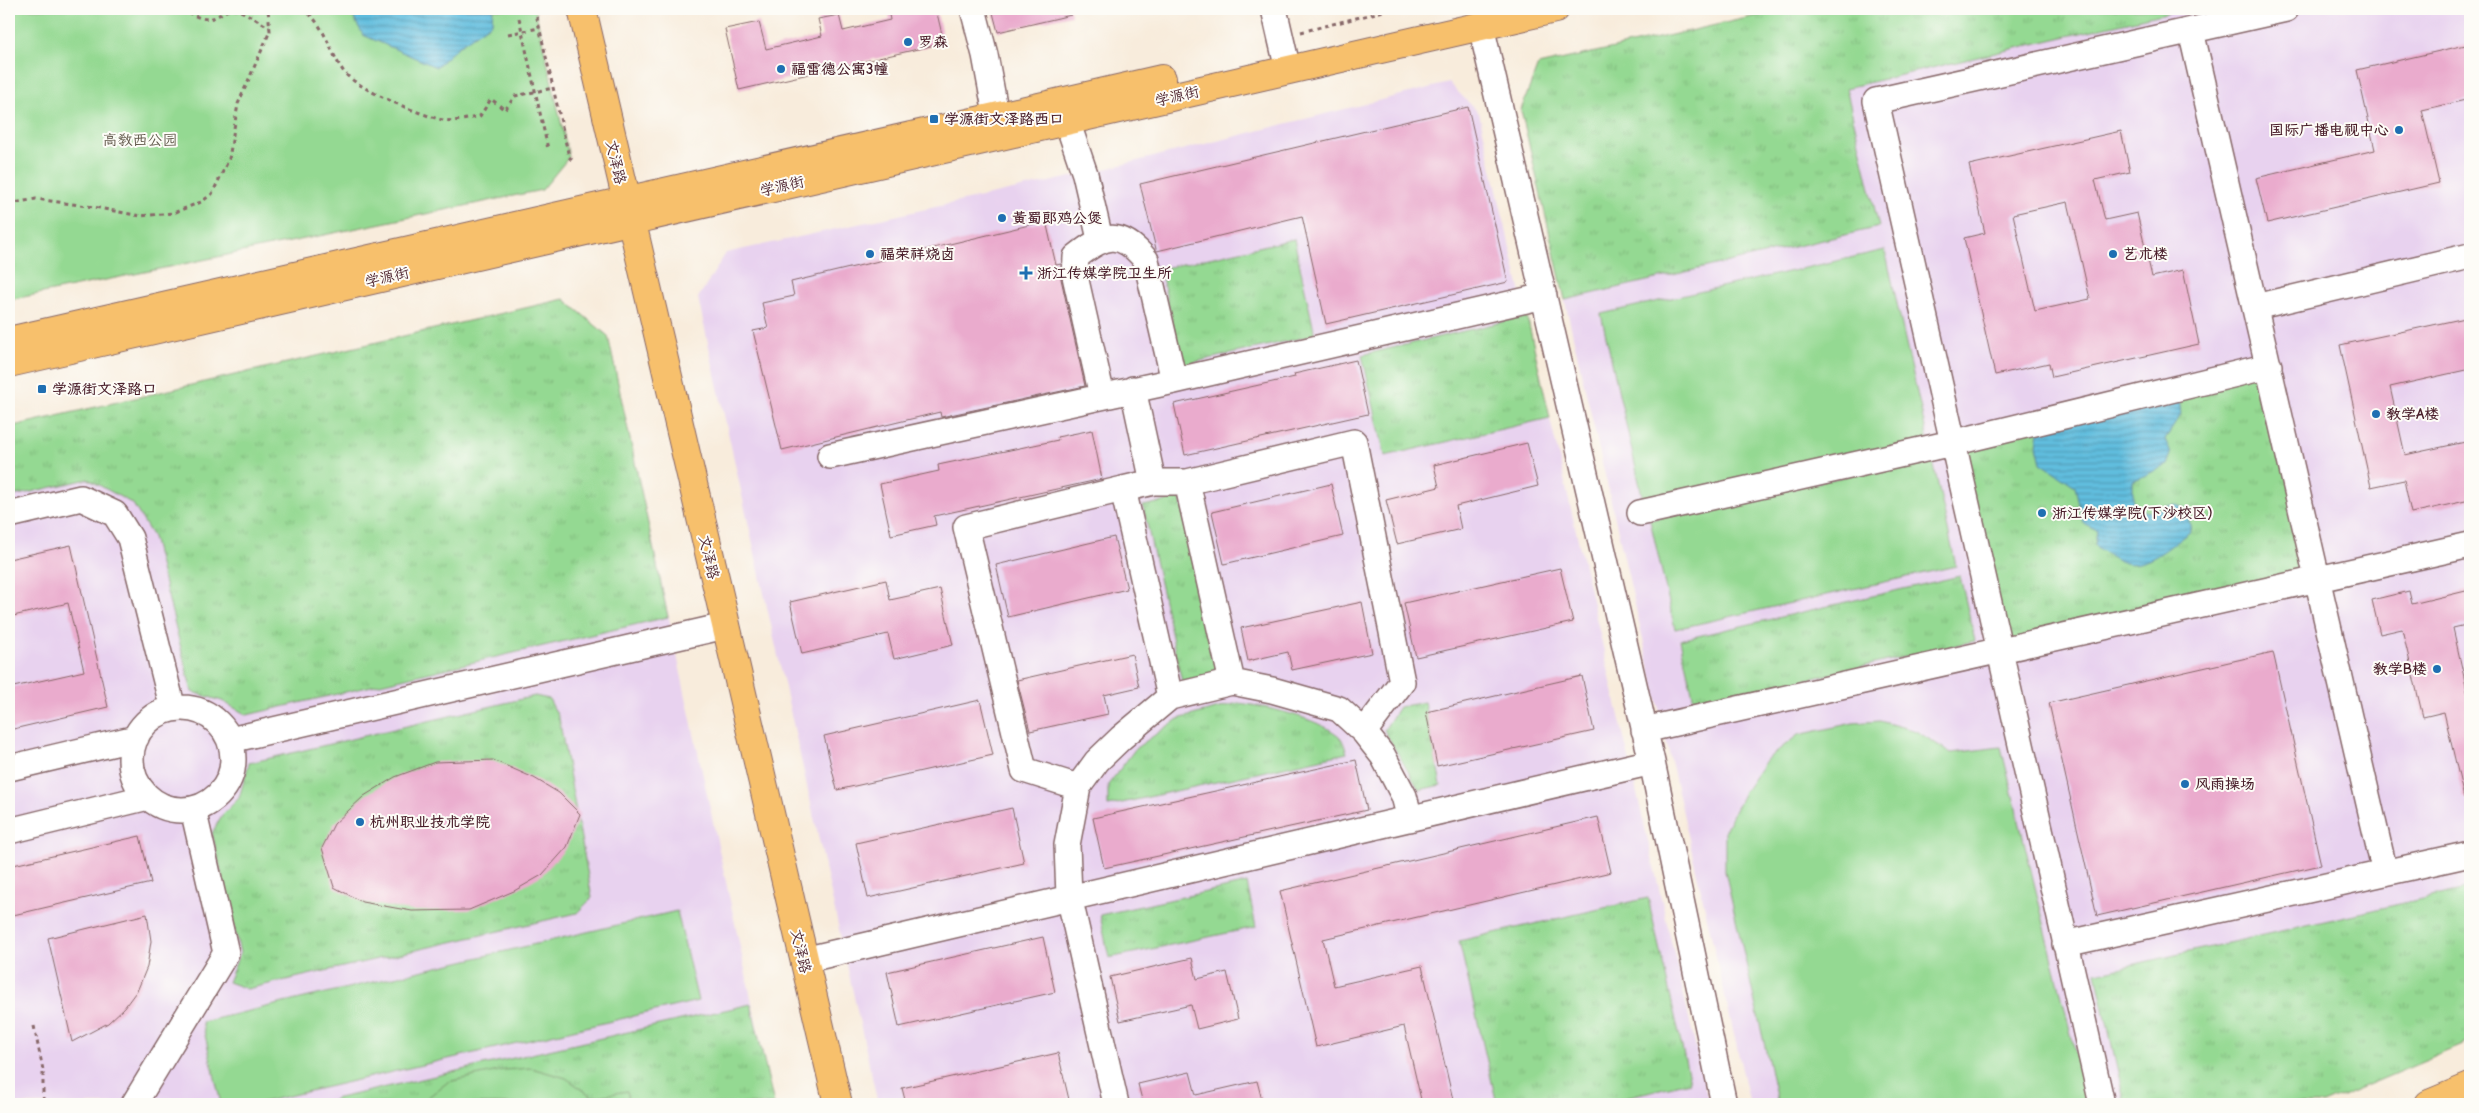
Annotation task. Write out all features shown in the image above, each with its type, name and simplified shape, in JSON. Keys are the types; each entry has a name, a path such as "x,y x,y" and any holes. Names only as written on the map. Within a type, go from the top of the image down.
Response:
{"main road":[{"name":"文泽路","path":"582,9 627,210 838,1104"},
{"name":"学源街","path":"9,340 627,210 999,126 1285,53 1476,17 1555,9"},
{"name":"学源街","path":"999,126 1067,121 1285,53"},
{"name":"学源街","path":"9,363 627,210"},
{"path":"2429,1104 2470,1087"},
{"path":"2465,1104 2470,1102"}],"street":[{"path":"973,9 985,55 999,126"},
{"path":"1274,9 1285,53"},
{"path":"2102,1104 1876,101 2286,9"},
{"path":"1476,17 1544,296 1652,762 1724,1104"},
{"path":"2191,31 2385,873"},
{"path":"1067,121 1085,174 1100,239"},
{"path":"1102,396 1075,276 1076,257 1100,239 1121,239 1136,248 1146,260 1174,381"},
{"path":"2255,307 2470,256"},
{"path":"830,456 1174,381 1544,296"},
{"path":"1640,513 1952,443 2269,366"},
{"path":"1133,389 1153,482"},
{"path":"1078,787 1024,770 966,527 1153,482 1187,482 1354,442 1402,682 1364,732"},
{"path":"1187,482 1232,682"},
{"path":"1123,489 1170,697"},
{"path":"9,515 81,498 115,514 130,538 173,709"},
{"path":"1644,730 2470,545"},
{"path":"230,740 725,626"},
{"path":"1116,1104 1069,896 1067,845 1078,787 1097,761 1170,697 1232,682 1272,690 1339,709 1364,732 1384,756 1404,796 1410,819"},
{"path":"190,708 207,714 221,725 230,740 234,758 231,775 223,791 210,802 193,809 169,808 148,797 138,784 132,769 131,753 136,738 145,724 158,714 173,709 190,708"},
{"path":"9,768 136,738"},
{"path":"804,960 1069,896 1652,762"},
{"path":"9,831 148,797"},
{"path":"134,1104 226,952 193,809"},
{"path":"2066,944 2470,854"}],"path":[{"path":"188,12 198,19 207,19 219,17 227,10 236,9 269,27"},
{"path":"9,204 36,199 140,216 173,213 201,202 212,194 229,159 238,104 269,27 268,9"},
{"path":"302,9 325,34 344,73 386,100 442,120 460,121 480,116 491,100 505,110 515,96 553,88"},
{"path":"535,9 569,158 574,162"},
{"path":"1285,53 1392,9"},
{"path":"519,18 548,149"},
{"path":"508,34 540,28"},
{"path":"34,1026 43,1070 43,1104"}],"shaded area":[{"name":"浙江传媒学院(下沙校区)","path":"1787,9 2470,9 2470,1042 2323,1104 1750,1104 1521,110 1538,65"},
{"path":"1449,83 1479,113 1709,1104 878,1104 698,298 726,253 1085,174"},
{"name":"杭州职业技术学院","path":"564,299 608,336 774,1104 9,1104 9,427"}],"green space":[{"name":"高教西公园","path":"9,9 535,9 569,157 542,190 9,300"},
{"path":"1787,9 2183,9 1846,88 1879,227 1565,300 1521,110 1538,65"},
{"path":"1294,239 1315,335 1182,365 1160,269"},
{"path":"1885,250 1928,441 1644,504 1601,314"},
{"path":"564,299 608,336 668,617 247,715 222,701 192,692 153,537 133,504 88,479 9,497 9,427"},
{"path":"1527,316 1550,418 1385,456 1362,355"},
{"path":"2269,366 2319,580 1999,652 1952,443"},
{"path":"1932,457 1956,566 1675,629 1650,520"},
{"path":"1180,498 1219,673 1182,682 1143,506"},
{"path":"1960,576 1975,641 1695,705 1680,640"},
{"path":"535,696 549,699 559,718 592,898 577,913 247,989 228,982 240,953 212,833 222,815 239,798 249,763"},
{"path":"1424,702 1441,785 1419,790 1384,730 1399,707"},
{"path":"1238,703 1305,718 1340,737 1347,753 1108,806 1108,785 1136,748 1178,719"},
{"path":"1880,721 1916,731 1951,753 2001,747 2088,1104 1778,1104 1725,871 1725,830 1743,794 1767,759 1798,735 1853,723"},
{"path":"1247,883 1256,927 1109,958 1100,915"},
{"path":"2470,888 2470,1042 2323,1104 2125,1104 2096,973"},
{"path":"1648,898 1690,1082 1596,1104 1497,1104 1459,941"},
{"path":"677,911 698,1001 254,1104 221,1104 202,1022"},
{"path":"751,1004 774,1104 335,1104 334,1099"},
{"path":"531,1068 566,1078 593,1097 627,1091 630,1104 419,1104 448,1082 503,1070"}],"water":[{"path":"349,9 493,9 492,23 460,45 436,67 363,35"},
{"path":"2179,398 2181,415 2165,439 2171,454 2167,465 2133,481 2133,508 2148,512 2175,504 2187,510 2191,531 2152,558 2134,564 2122,562 2095,546 2097,530 2083,523 2075,486 2041,463 2037,446 2039,431"}],"building":[{"name":"福雷德公寓3幢","path":"888,9 915,9 916,12 936,9 944,43 739,90 725,29 759,22 766,49 822,36 818,19 839,15 843,31 890,20"},
{"path":"992,9 1070,9 1071,15 998,32"},
{"name":"国际广播电视中心","path":"2470,44 2470,99 2422,110 2439,183 2267,223 2256,178 2375,150 2357,70"},
{"path":"1468,107 1508,282 1326,324 1302,216 1157,251 1156,249 1140,184"},
{"name":"艺术楼","path":"2121,131 2130,172 2095,180 2105,220 2137,213 2152,277 2183,270 2199,344 2052,377 2049,363 1995,375 1964,238 1985,233 1969,165","holes":["2068,202 2090,299 2035,311 2013,214"]},
{"path":"1046,221 1056,265 1061,264 1061,279 1085,386 941,417 940,412 782,450 753,331 768,328 762,303 794,296 791,282"},
{"name":"教学A楼","path":"2470,317 2470,369 2390,387 2405,455 2470,441 2470,500 2411,513 2404,480 2371,487 2340,345"},
{"path":"1356,360 1368,414 1185,455 1174,404 1295,377 1294,374"},
{"path":"1092,430 1102,479 934,516 936,525 891,535 880,484 939,471 938,465 1058,440 1057,437"},
{"path":"1527,443 1538,486 1456,506 1461,529 1397,544 1386,500 1439,487 1434,465"},
{"path":"1331,484 1343,536 1224,564 1212,512"},
{"path":"1114,537 1127,589 1008,617 996,565"},
{"path":"71,545 108,707 9,730 9,688 84,671 68,603 9,617 9,559"},
{"path":"1560,568 1573,622 1416,657 1404,603"},
{"path":"886,580 890,600 940,589 953,645 894,659 888,634 802,654 790,602"},
{"name":"教学B楼","path":"2470,590 2470,624 2453,628 2470,704 2470,798 2464,798 2444,712 2423,717 2402,629 2380,634 2372,600 2409,591 2412,604"},
{"path":"1362,602 1372,653 1292,670 1288,652 1248,661 1241,628"},
{"name":"风雨操场","path":"2273,652 2321,865 2097,916 2049,703"},
{"path":"1132,654 1139,687 1104,695 1108,714 1030,731 1017,680"},
{"path":"1582,676 1594,731 1437,766 1426,712"},
{"path":"980,700 993,755 837,790 824,736"},
{"path":"493,760 534,778 559,793 580,814 567,847 542,875 514,891 469,910 412,911 362,902 334,887 322,848 334,824 364,796 395,777 435,762"},
{"path":"1356,760 1367,810 1104,868 1093,818"},
{"path":"1012,808 1024,863 868,898 856,843"},
{"path":"1598,817 1611,872 1323,939 1334,986 1422,966 1454,1104 1422,1104 1404,1026 1316,1047 1280,891"},
{"path":"140,836 151,883 9,916 9,866"},
{"path":"147,914 151,941 147,967 138,989 124,1008 108,1023 72,1042 48,938"},
{"path":"1043,937 1055,992 899,1027 887,972"},
{"path":"1192,958 1197,979 1227,972 1238,1019 1197,1029 1191,1005 1120,1021 1110,977"},
{"path":"1058,1053 1070,1104 906,1104 902,1088"},
{"path":"1190,1072 1196,1095 1257,1081 1263,1104 1143,1104 1138,1084"}],"place":[{"name":"罗森","path":"908,42"},
{"name":"福雷德公寓3幢","path":"781,69"},
{"name":"学源街文泽路西口","path":"934,119"},
{"name":"国际广播电视中心","path":"2399,130"},
{"name":"黄蜀郎鸡公煲","path":"1002,218"},
{"name":"福荣祥烧卤","path":"870,254"},
{"name":"艺术楼","path":"2113,254"},
{"name":"浙江传媒学院卫生所","path":"1026,273"},
{"name":"学源街文泽路口","path":"42,389"},
{"name":"教学A楼","path":"2376,414"},
{"name":"浙江传媒学院(下沙校区)","path":"2042,513"},
{"name":"教学B楼","path":"2437,669"},
{"name":"风雨操场","path":"2185,784"},
{"name":"杭州职业技术学院","path":"360,822"}]}
